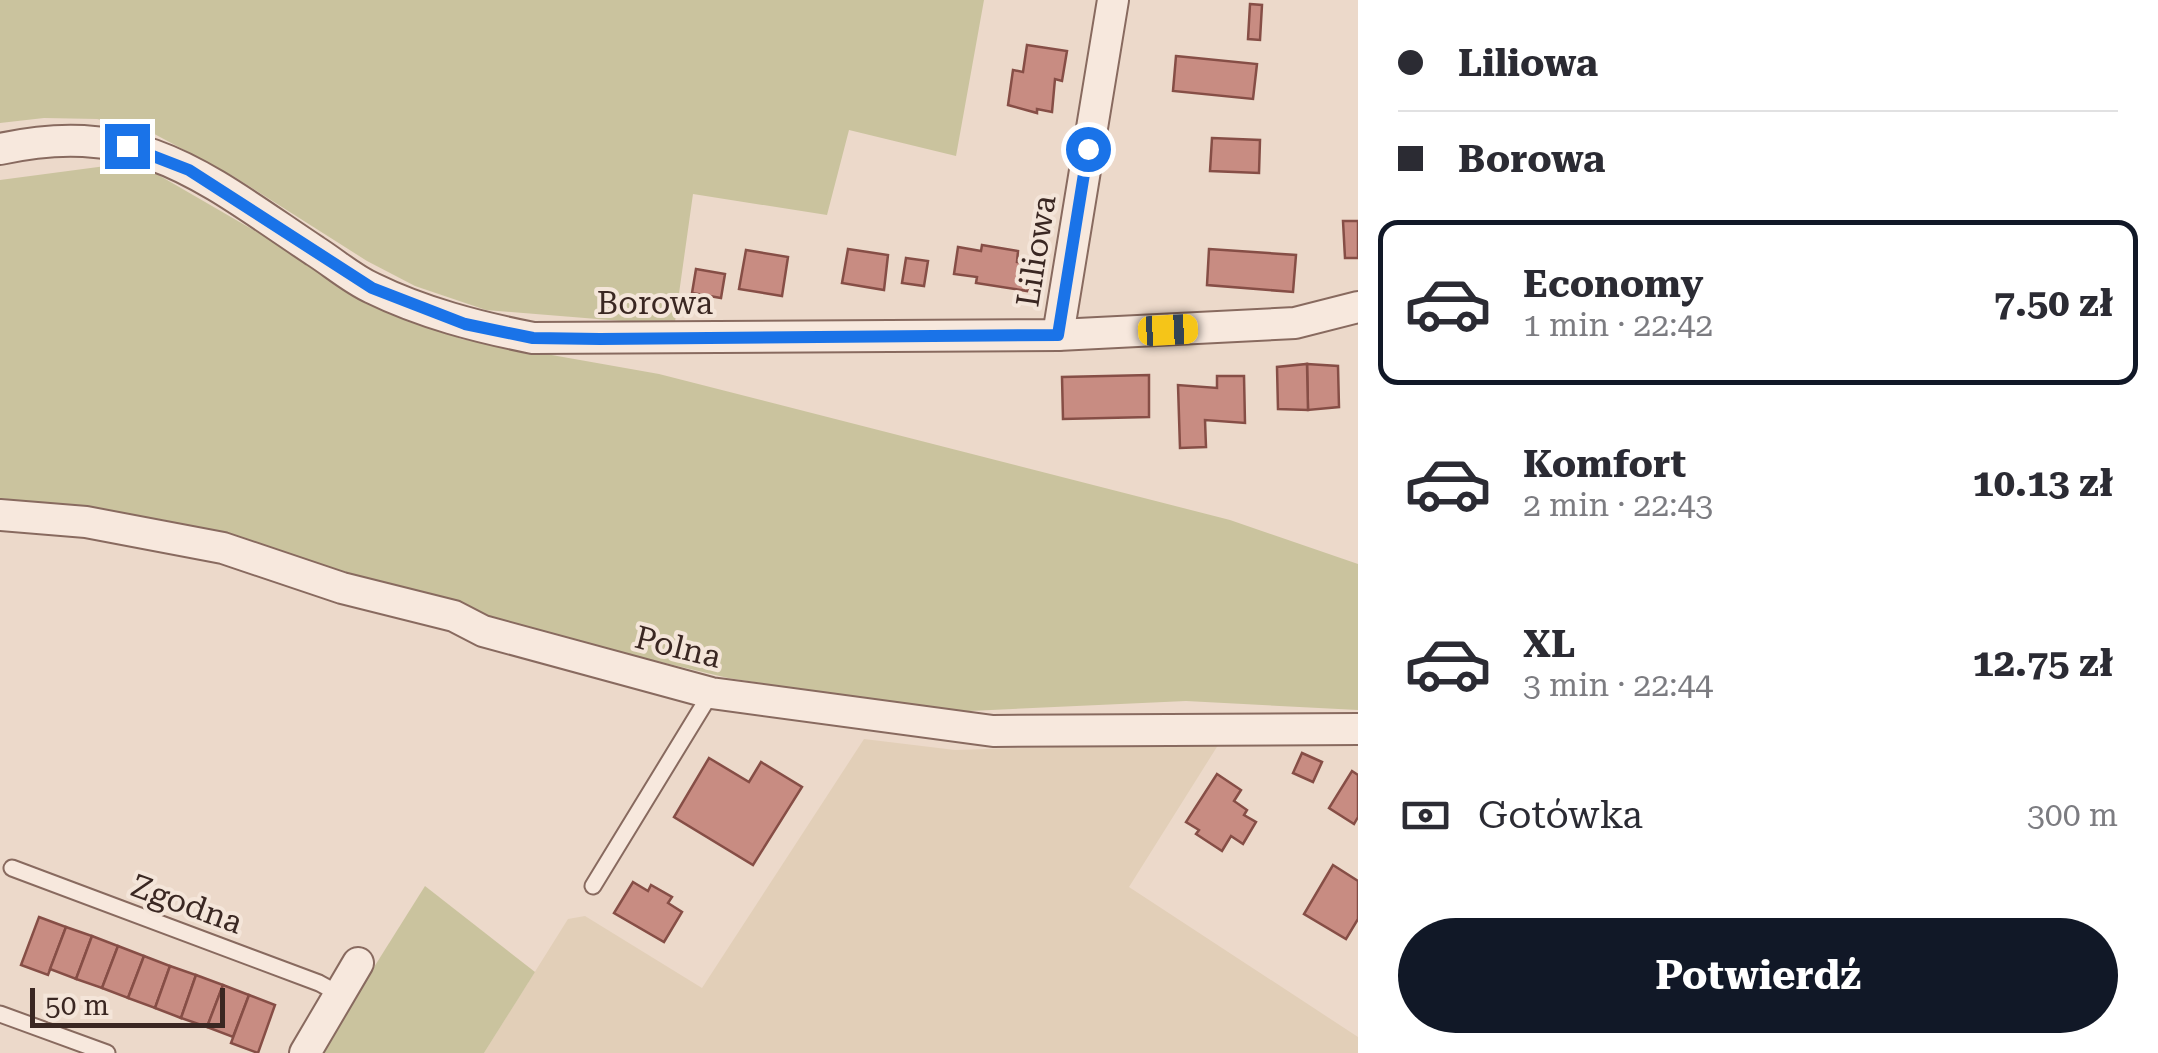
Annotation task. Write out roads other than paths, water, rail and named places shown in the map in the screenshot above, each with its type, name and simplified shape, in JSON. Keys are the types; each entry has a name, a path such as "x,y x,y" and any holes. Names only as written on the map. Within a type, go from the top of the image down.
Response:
{"street":[{"name":"Liliowa","path":"1058,335 1112,0"},
{"name":"Borowa","path":"0,149 31,142 86,138 148,152 189,170 372,288 465,324 533,338 1058,335 1295,323 1358,308"},
{"name":"Polna","path":"0,515 86,522 223,548 342,588 454,616 483,631 710,693 993,731 1358,730"},
{"path":"305,1053 358,963"}],"lane":[{"path":"593,886 710,693"},
{"name":"Zgodna","path":"12,868 319,982 341,995"},
{"path":"0,1014 107,1053"}]}
